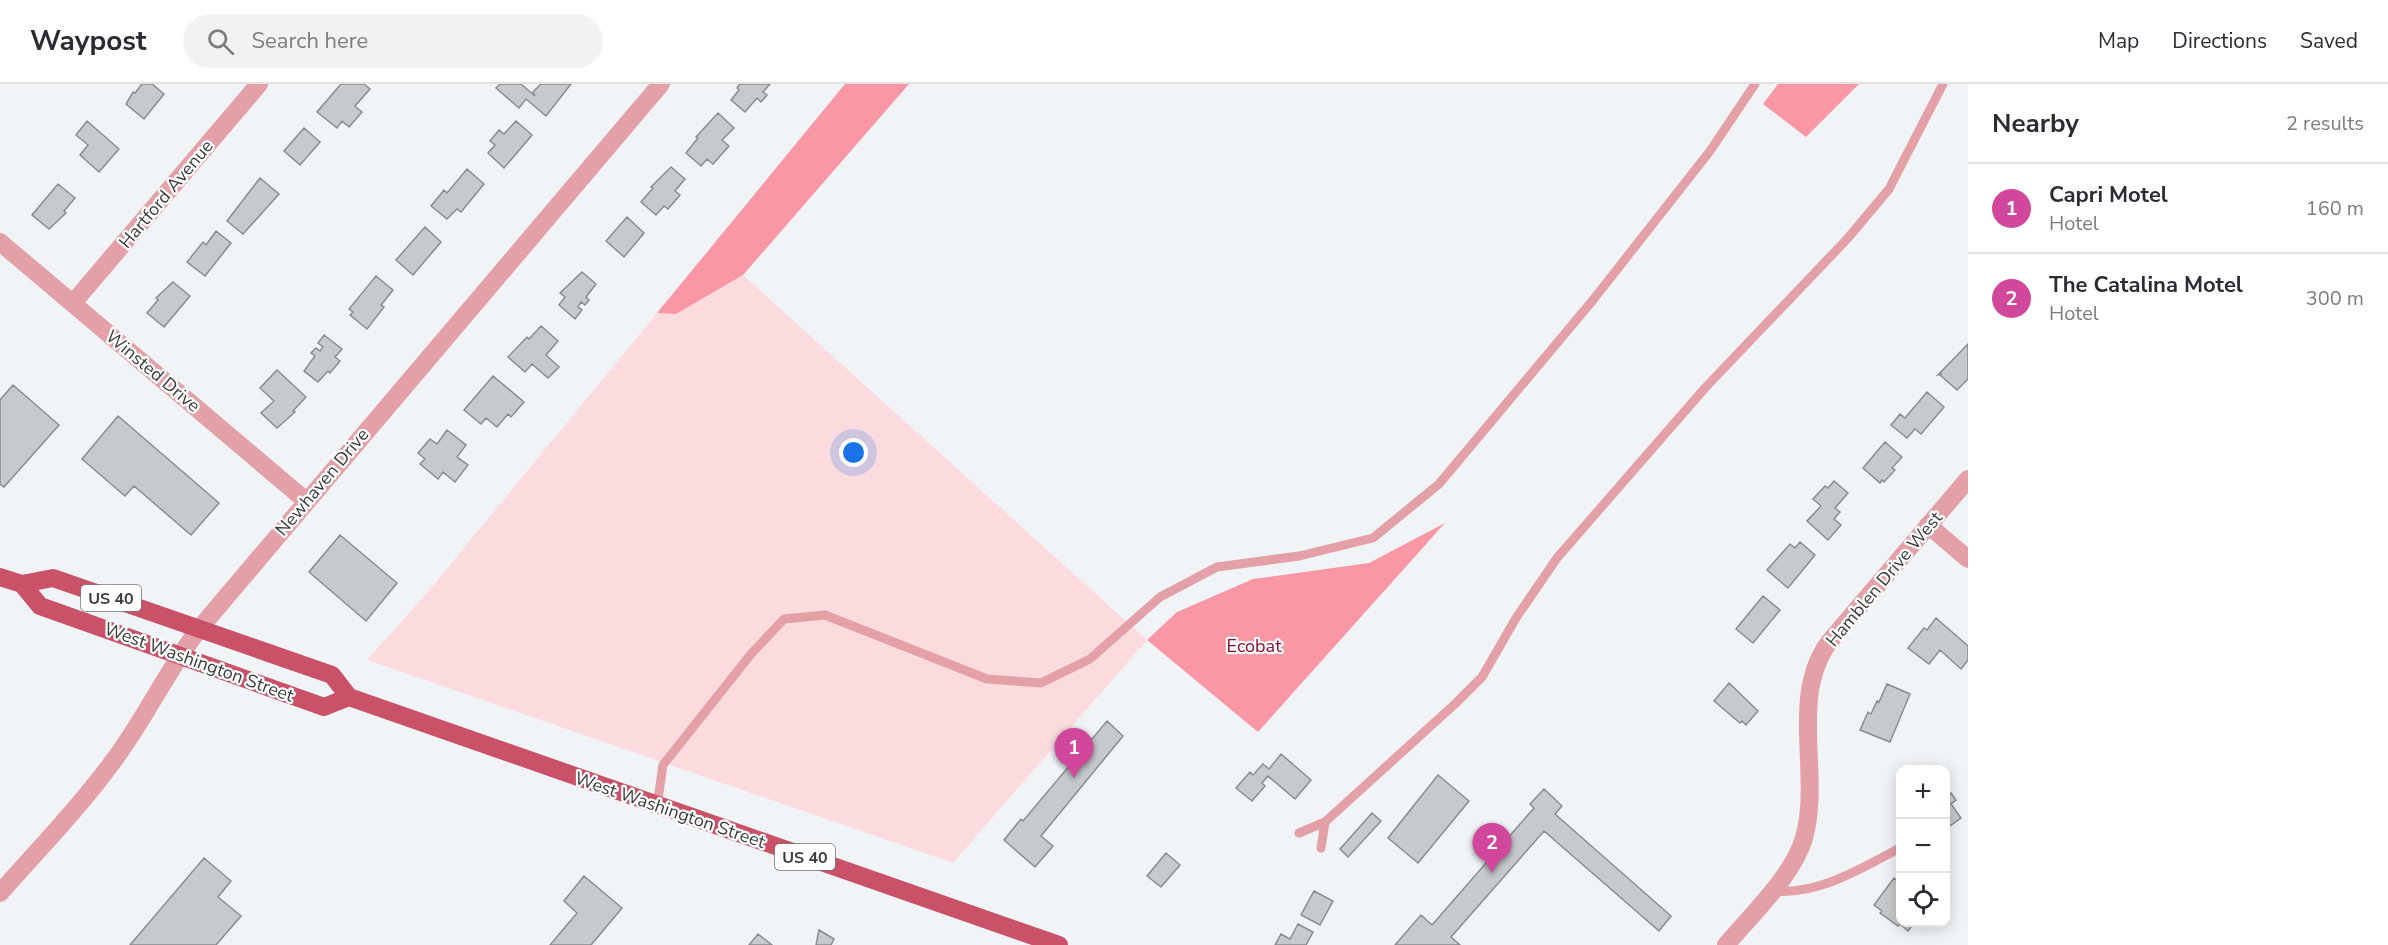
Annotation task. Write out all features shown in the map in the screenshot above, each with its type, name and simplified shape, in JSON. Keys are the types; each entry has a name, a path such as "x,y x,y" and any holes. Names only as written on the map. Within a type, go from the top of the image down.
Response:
{"main road":[{"name":"West Washington Street","path":"0,577 22,584 52,578 199,628 332,675 349,697 1059,945"},
{"name":"West Washington Street","path":"22,584 40,606 324,707 349,697"}],"street":[{"name":"Hartford Avenue","path":"73,303 260,84"},
{"name":"Newhaven Drive","path":"0,893 110,767 179,655 199,628 305,500 661,84"},
{"name":"Winsted Drive","path":"0,242 305,500"},
{"name":"Hamblen Drive West","path":"1726,945 1772,891 1797,856 1804,840 1810,816 1811,792 1809,684 1816,664 1830,641 1968,479"},
{"path":"1929,525 1968,559"}],"lane":[{"path":"657,806 663,765 751,654 784,619 825,615 987,679 1041,683 1090,659 1160,597 1217,567 1299,556 1374,538 1446,476 1607,281 1710,151 1755,84"},
{"path":"1299,833 1325,822 1482,677 1516,618 1557,558 1705,388 1848,238 1889,189 1943,84"},
{"path":"1321,848 1325,822"},
{"path":"1772,891 1792,892 1812,888 1856,871 1896,850"}],"shaded area":[{"path":"743,275 1147,640 953,863 367,660 426,594 657,313 676,314"}],"green space":[{"path":"845,84 909,84 743,275 676,314 657,313"},
{"path":"1778,84 1859,84 1806,137 1763,104"},
{"name":"Ecobat","path":"1445,523 1258,732 1147,640 1177,612 1253,579 1369,563"}],"building":[{"path":"142,84 152,84 164,94 144,119 126,104 133,92 135,93"},
{"path":"341,84 364,84 370,89 355,106 362,112 349,127 342,121 337,128 317,112"},
{"path":"500,84 521,84 535,96 533,92 541,84 571,84 546,116 526,99 519,108 496,88"},
{"path":"740,84 770,84 763,92 767,95 761,102 757,98 745,112 731,100 739,90 737,88"},
{"path":"718,113 734,128 722,140 729,146 713,164 707,159 701,166 686,153 698,138 696,137"},
{"path":"87,121 119,149 99,172 80,155 88,145 76,135"},
{"path":"516,121 532,135 504,168 488,153 495,145 490,141 499,130 504,134"},
{"path":"304,128 320,142 300,165 284,151"},
{"path":"671,167 685,179 675,191 680,195 668,209 664,206 656,215 641,202 653,188 651,187"},
{"path":"467,169 484,184 461,212 457,209 447,219 431,206 444,190 447,193"},
{"path":"260,178 279,194 243,234 227,221"},
{"path":"58,184 75,198 64,211 66,213 49,229 32,215"},
{"path":"627,217 644,233 624,257 606,241"},
{"path":"425,227 441,242 413,275 396,260"},
{"path":"216,231 231,243 205,276 187,262 203,242 206,245"},
{"path":"582,272 596,284 586,297 589,300 585,305 581,302 578,307 582,310 575,319 559,305 565,297 560,293"},
{"path":"376,276 393,290 381,305 384,307 367,329 350,315 353,312 349,309"},
{"path":"173,282 190,296 164,327 147,313 158,300 156,298"},
{"path":"541,326 558,341 546,355 559,367 548,378 532,364 525,372 508,357"},
{"path":"324,335 342,349 335,357 340,361 318,382 304,371 315,356 311,353 316,348 320,351 323,347 318,343"},
{"path":"1968,344 1968,379 1957,390 1940,375 1942,374 1938,375"},
{"path":"277,370 306,397 293,411 295,412 277,428 261,413 274,401 260,388"},
{"path":"493,376 524,402 511,417 508,414 497,427 486,418 481,424 464,410"},
{"path":"13,385 59,425 4,487 0,484 0,400"},
{"path":"1927,392 1944,407 1921,434 1915,429 1907,438 1891,425 1900,414 1905,418"},
{"path":"118,416 219,503 191,535 134,486 125,496 82,459"},
{"path":"447,430 466,445 457,457 468,465 455,482 443,472 438,479 420,464 425,459 418,453 430,439 437,444"},
{"path":"1885,442 1902,457 1892,468 1895,470 1884,482 1882,480 1880,483 1863,468"},
{"path":"1834,481 1848,493 1835,508 1840,512 1834,519 1841,525 1828,540 1807,521 1821,506 1813,499 1825,486 1828,488"},
{"path":"340,535 397,583 366,621 309,572"},
{"path":"1800,542 1815,555 1788,588 1767,570 1790,544 1795,548"},
{"path":"1763,596 1780,610 1753,643 1736,629"},
{"path":"1936,618 1968,646 1968,660 1961,669 1940,650 1929,664 1908,648 1924,628 1927,630"},
{"path":"1729,683 1758,711 1746,725 1742,721 1740,723 1714,701"},
{"path":"1887,684 1910,694 1890,742 1860,730 1868,712 1871,714 1877,701 1879,702"},
{"path":"1107,721 1123,736 1041,836 1053,846 1035,867 1004,840 1021,819 1023,821"},
{"path":"1281,754 1311,780 1295,799 1268,776 1262,783 1265,786 1252,801 1236,788 1250,772 1253,775 1263,764 1269,769"},
{"path":"1438,775 1469,801 1418,863 1388,838"},
{"path":"1544,789 1562,806 1555,814 1671,916 1659,931 1544,831 1451,937 1460,945 1395,945 1421,915 1432,925 1534,808 1530,804"},
{"path":"1950,794 1956,800 1951,804 1961,818 1950,826 1950,819"},
{"path":"1372,813 1381,821 1348,857 1340,849"},
{"path":"1166,853 1180,865 1161,887 1147,876"},
{"path":"204,858 231,881 218,897 241,916 216,945 130,945"},
{"path":"584,876 622,908 591,945 550,945 577,913 564,901"},
{"path":"1894,878 1896,880 1896,925 1880,913 1882,911 1874,905"},
{"path":"1314,891 1333,901 1320,925 1301,915"},
{"path":"1298,924 1313,932 1306,945 1275,945 1281,934 1290,939"},
{"path":"819,930 834,939 831,945 816,945"},
{"path":"758,934 772,945 749,945"}],"place":[{"name":"Capri Motel","path":"1074,778"},
{"name":"The Catalina Motel","path":"1492,873"}]}
